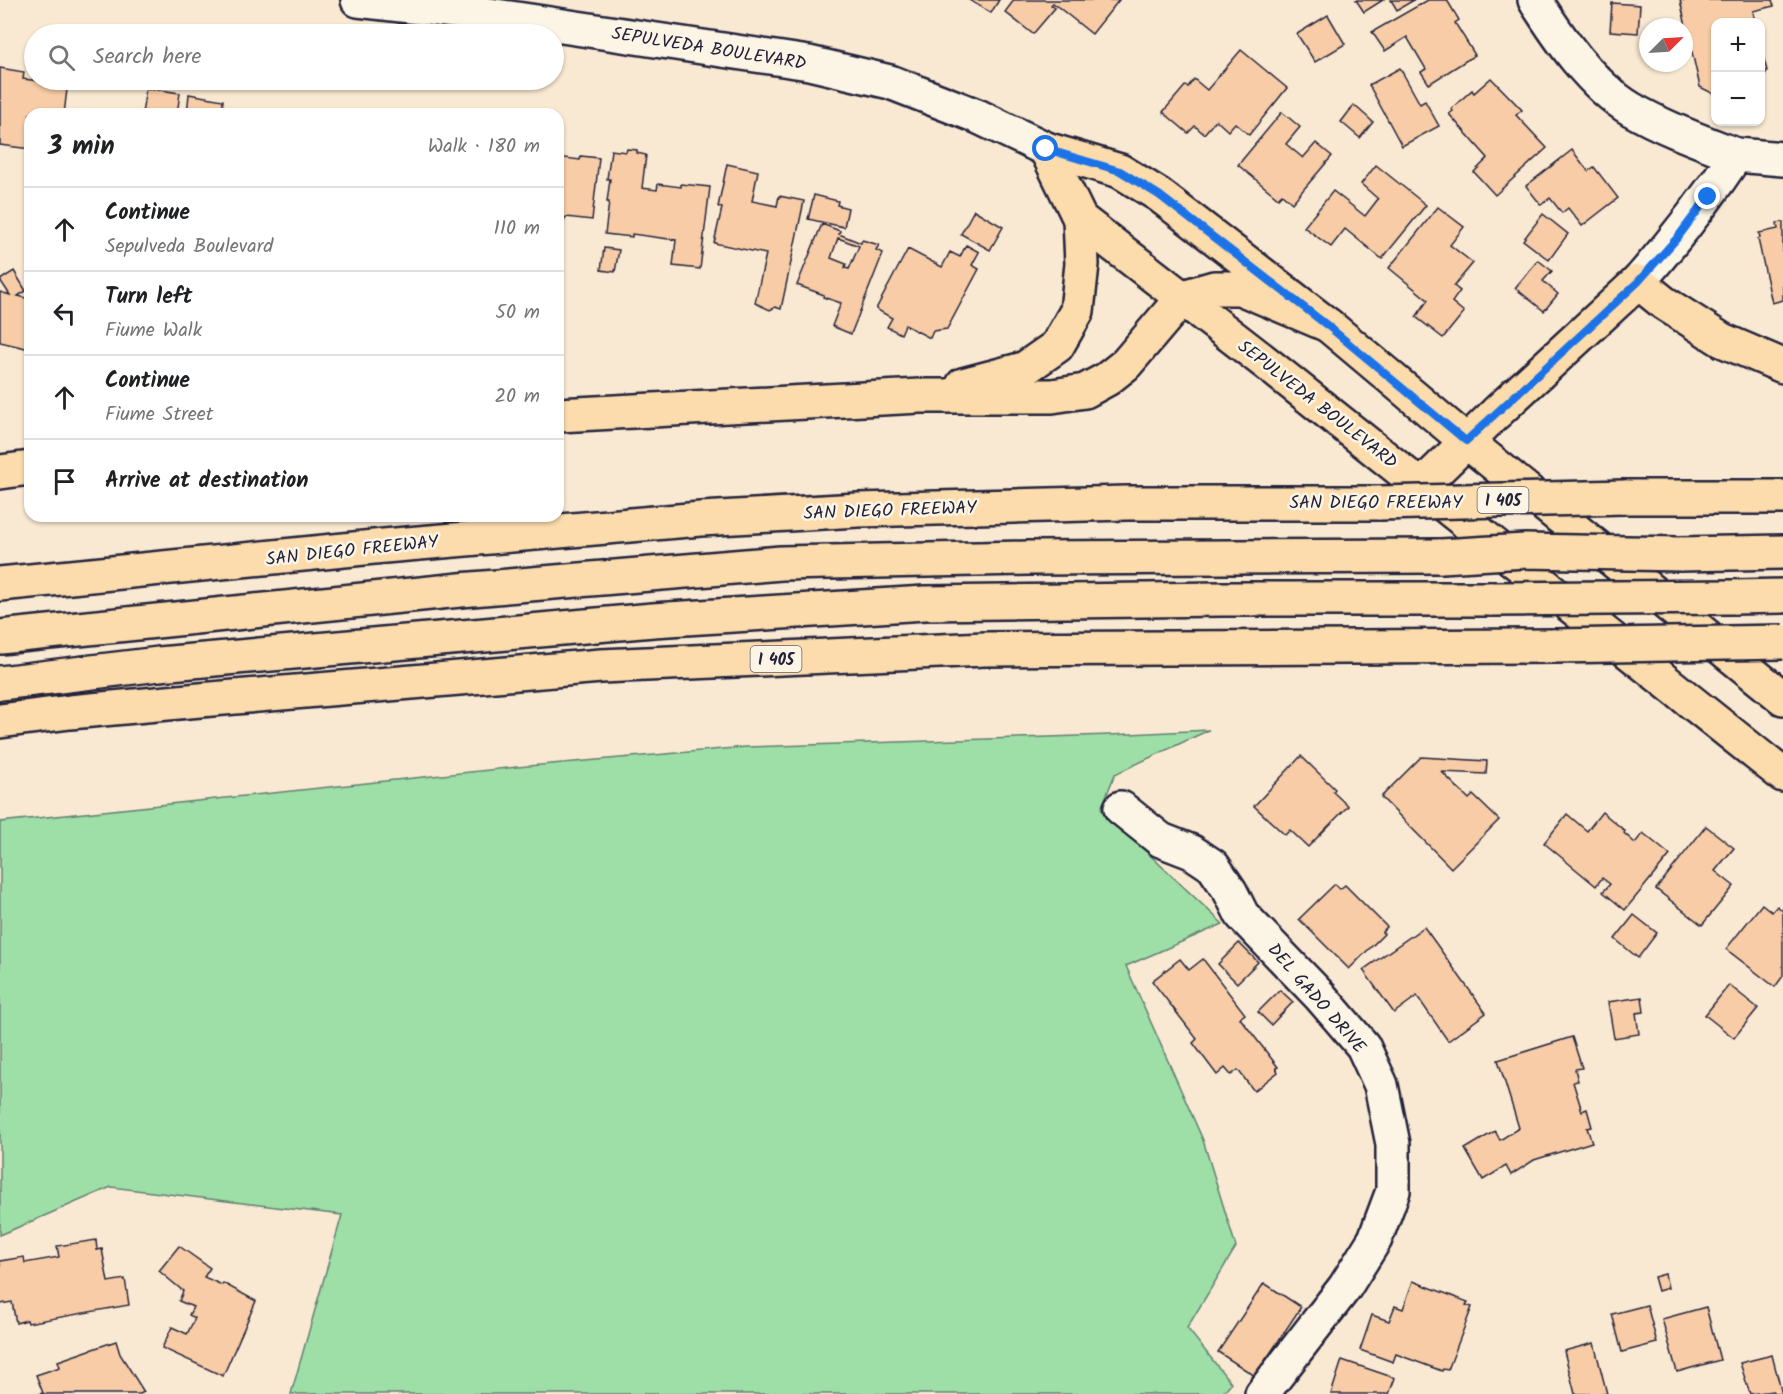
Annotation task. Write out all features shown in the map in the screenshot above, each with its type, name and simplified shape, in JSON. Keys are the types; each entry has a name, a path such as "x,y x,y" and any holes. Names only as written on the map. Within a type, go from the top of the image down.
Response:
{"main road":[{"name":"SEPULVEDA BOULEVARD","path":"1046,149 1080,219 1183,297 1783,775"},
{"name":"SEPULVEDA BOULEVARD","path":"1046,149 1120,171 1202,228 1328,326 1783,698"},
{"path":"921,396 1024,369 1057,346 1077,311 1082,264 1080,219"},
{"path":"1420,486 1638,282 1664,303 1722,340 1783,366"},
{"path":"564,415 921,396 1052,396 1085,391 1107,379 1126,364 1183,297 1214,288 1240,288 1328,326"},
{"path":"0,472 24,469"},
{"name":"SAN DIEGO FREEWAY","path":"0,584 384,546 701,519 869,510 1127,503 1380,503 1783,497"},
{"path":"0,636 460,590 781,563 1040,557 1441,556 1525,551 1680,554 1783,552"},
{"path":"0,683 159,664 653,620 925,603 1783,596"},
{"name":"I 405","path":"0,722 70,712 188,701 601,666 986,649 1555,646 1783,642"}],"street":[{"name":"SEPULVEDA BOULEVARD","path":"358,0 490,8 809,63 890,82 977,116 1046,149"},
{"path":"1534,0 1558,36 1589,75 1629,108 1674,131 1736,154 1783,159"},
{"path":"1638,282 1678,237 1736,154"},
{"name":"DEL GADO DRIVE","path":"1121,808 1161,840 1192,852 1214,866 1242,915 1320,996 1363,1046 1381,1085 1393,1144 1393,1191 1376,1239 1345,1287 1262,1394"}],"green space":[{"path":"1209,730 1115,774 1101,809 1223,924 1126,966 1203,1140 1236,1247 1187,1328 1231,1383 1222,1394 291,1394 342,1215 111,1187 0,1235 0,822 517,767 746,747"}],"building":[{"path":"969,0 999,0 991,13"},
{"path":"1014,0 1119,0 1092,34 1053,3 1051,5 1055,8 1033,34 1005,12"},
{"path":"1356,0 1383,0 1364,12"},
{"path":"1391,0 1414,0 1397,10"},
{"path":"1428,0 1447,0 1459,20 1455,23 1475,55 1429,84 1421,72 1426,69 1407,37 1385,51 1372,32"},
{"path":"1680,0 1772,0 1774,6 1753,11 1754,18 1711,18 1711,92 1700,87 1693,57 1693,18 1684,18"},
{"path":"1612,3 1640,5 1638,33 1610,31"},
{"path":"1328,15 1345,44 1315,62 1297,34"},
{"path":"1241,50 1287,88 1249,135 1235,123 1228,131 1216,120 1204,134 1195,126 1188,133 1163,112 1194,79 1207,90"},
{"path":"0,68 24,72 24,90 67,90 65,108 24,108 24,148 0,145"},
{"path":"1400,68 1420,104 1425,101 1439,126 1402,146 1369,85"},
{"path":"1491,78 1522,110 1516,115 1547,148 1495,195 1474,172 1488,158 1449,114 1453,111 1451,109 1472,90 1474,93"},
{"path":"146,90 180,93 178,108 143,108"},
{"path":"189,94 223,100 222,108 188,108"},
{"path":"1354,105 1373,122 1360,138 1341,122"},
{"path":"1282,112 1300,127 1286,144 1303,158 1316,143 1332,156 1292,203 1282,194 1278,198 1238,165"},
{"path":"627,149 637,150 637,153 646,155 642,188 657,190 658,184 710,187 700,269 673,266 676,240 632,234 632,237 605,234 610,179 607,179 611,150 626,152"},
{"path":"1572,150 1588,171 1594,167 1618,198 1582,226 1568,208 1562,213 1550,198 1541,205 1526,186"},
{"path":"581,156 599,158 592,220 566,217 564,220 564,158 580,160"},
{"path":"727,164 758,171 752,201 777,206 779,196 804,201 781,309 775,307 770,310 755,303 766,254 714,243 722,208 718,207"},
{"path":"1376,165 1426,205 1382,259 1345,229 1331,247 1304,227 1333,191 1365,216 1378,199 1361,184"},
{"path":"814,195 838,201 837,205 848,208 844,227 808,219"},
{"path":"1438,207 1464,227 1450,245 1473,263 1454,286 1460,291 1452,302 1464,312 1443,338 1416,317 1428,300 1389,268"},
{"path":"974,210 1003,227 990,250 961,234"},
{"path":"1543,214 1568,234 1549,260 1523,240"},
{"path":"1783,222 1783,300 1772,303 1758,239 1760,238 1759,233 1778,229 1777,223"},
{"path":"822,224 861,243 862,240 879,245 876,250 883,253 851,334 832,326 841,303 797,285","holes":["838,238 859,246 849,269 845,268 846,264 831,258"]},
{"path":"966,245 979,252 972,265 979,269 947,329 933,331 930,338 905,325 901,334 887,327 892,318 876,309 908,249 942,267 950,252 960,257"},
{"path":"604,248 619,250 615,272 601,270"},
{"path":"1538,260 1552,271 1543,281 1558,294 1544,311 1515,288"},
{"path":"14,271 24,288 24,292 18,296 24,298 24,348 0,342 0,292 10,295 0,280"},
{"path":"1301,756 1335,789 1333,792 1348,806 1308,847 1290,830 1285,835 1254,806"},
{"path":"1421,757 1487,761 1486,774 1442,772 1469,799 1473,795 1499,820 1451,868 1381,797"},
{"path":"1602,812 1625,831 1624,833 1635,843 1643,833 1670,855 1625,910 1603,892 1610,884 1602,878 1596,886 1544,843 1567,814 1587,831"},
{"path":"1706,826 1734,848 1715,871 1734,886 1702,925 1656,889"},
{"path":"1335,884 1340,889 1345,885 1387,927 1382,932 1384,934 1349,969 1299,919"},
{"path":"1762,904 1772,912 1777,906 1783,911 1783,976 1775,987 1726,949"},
{"path":"1634,915 1657,933 1638,958 1615,939"},
{"path":"1424,927 1486,1013 1448,1041 1417,996 1394,1013 1363,970"},
{"path":"1239,943 1258,962 1237,983 1218,964"},
{"path":"1180,959 1189,970 1203,959 1245,1014 1240,1018 1278,1067 1276,1068 1278,1072 1254,1091 1238,1070 1231,1075 1225,1068 1217,1075 1193,1043 1197,1039 1152,981"},
{"path":"1729,985 1758,1008 1734,1038 1705,1015"},
{"path":"1280,990 1293,1002 1271,1025 1258,1012"},
{"path":"1642,997 1644,1012 1636,1013 1639,1034 1614,1038 1608,1002"},
{"path":"1572,1037 1582,1068 1575,1069 1578,1081 1573,1082 1582,1111 1587,1109 1592,1127 1587,1128 1592,1142 1534,1160 1511,1175 1506,1166 1483,1180 1465,1149 1495,1131 1500,1140 1519,1128 1498,1060"},
{"path":"96,1240 97,1250 102,1249 108,1282 125,1279 129,1305 28,1323 27,1320 16,1323 12,1302 0,1304 0,1261 24,1257 25,1263 59,1257 57,1246"},
{"path":"179,1246 210,1268 204,1277 222,1285 223,1283 256,1301 223,1376 162,1348 172,1327 187,1334 195,1318 189,1315 193,1307 179,1301 183,1291 159,1271"},
{"path":"1665,1274 1668,1288 1658,1291 1654,1277"},
{"path":"1413,1281 1468,1302 1466,1305 1472,1307 1448,1370 1443,1369 1442,1371 1396,1354 1393,1362 1360,1350 1372,1315 1389,1321 1395,1306 1403,1309"},
{"path":"1264,1283 1301,1307 1255,1376 1218,1352"},
{"path":"1647,1305 1657,1343 1622,1352 1612,1314"},
{"path":"1706,1307 1720,1360 1677,1372 1662,1319"},
{"path":"116,1341 120,1354 144,1392 140,1394 39,1394 43,1393 36,1375 60,1367 58,1361"},
{"path":"1594,1343 1607,1394 1575,1394 1564,1351"},
{"path":"1772,1355 1782,1394 1774,1394 1773,1391 1750,1394 1740,1363"},
{"path":"1342,1360 1395,1378 1389,1394 1331,1394"}],"route":[{"path":"1046,149 1120,171 1159,195 1328,326 1466,441 1638,282 1678,237 1708,197"}]}
